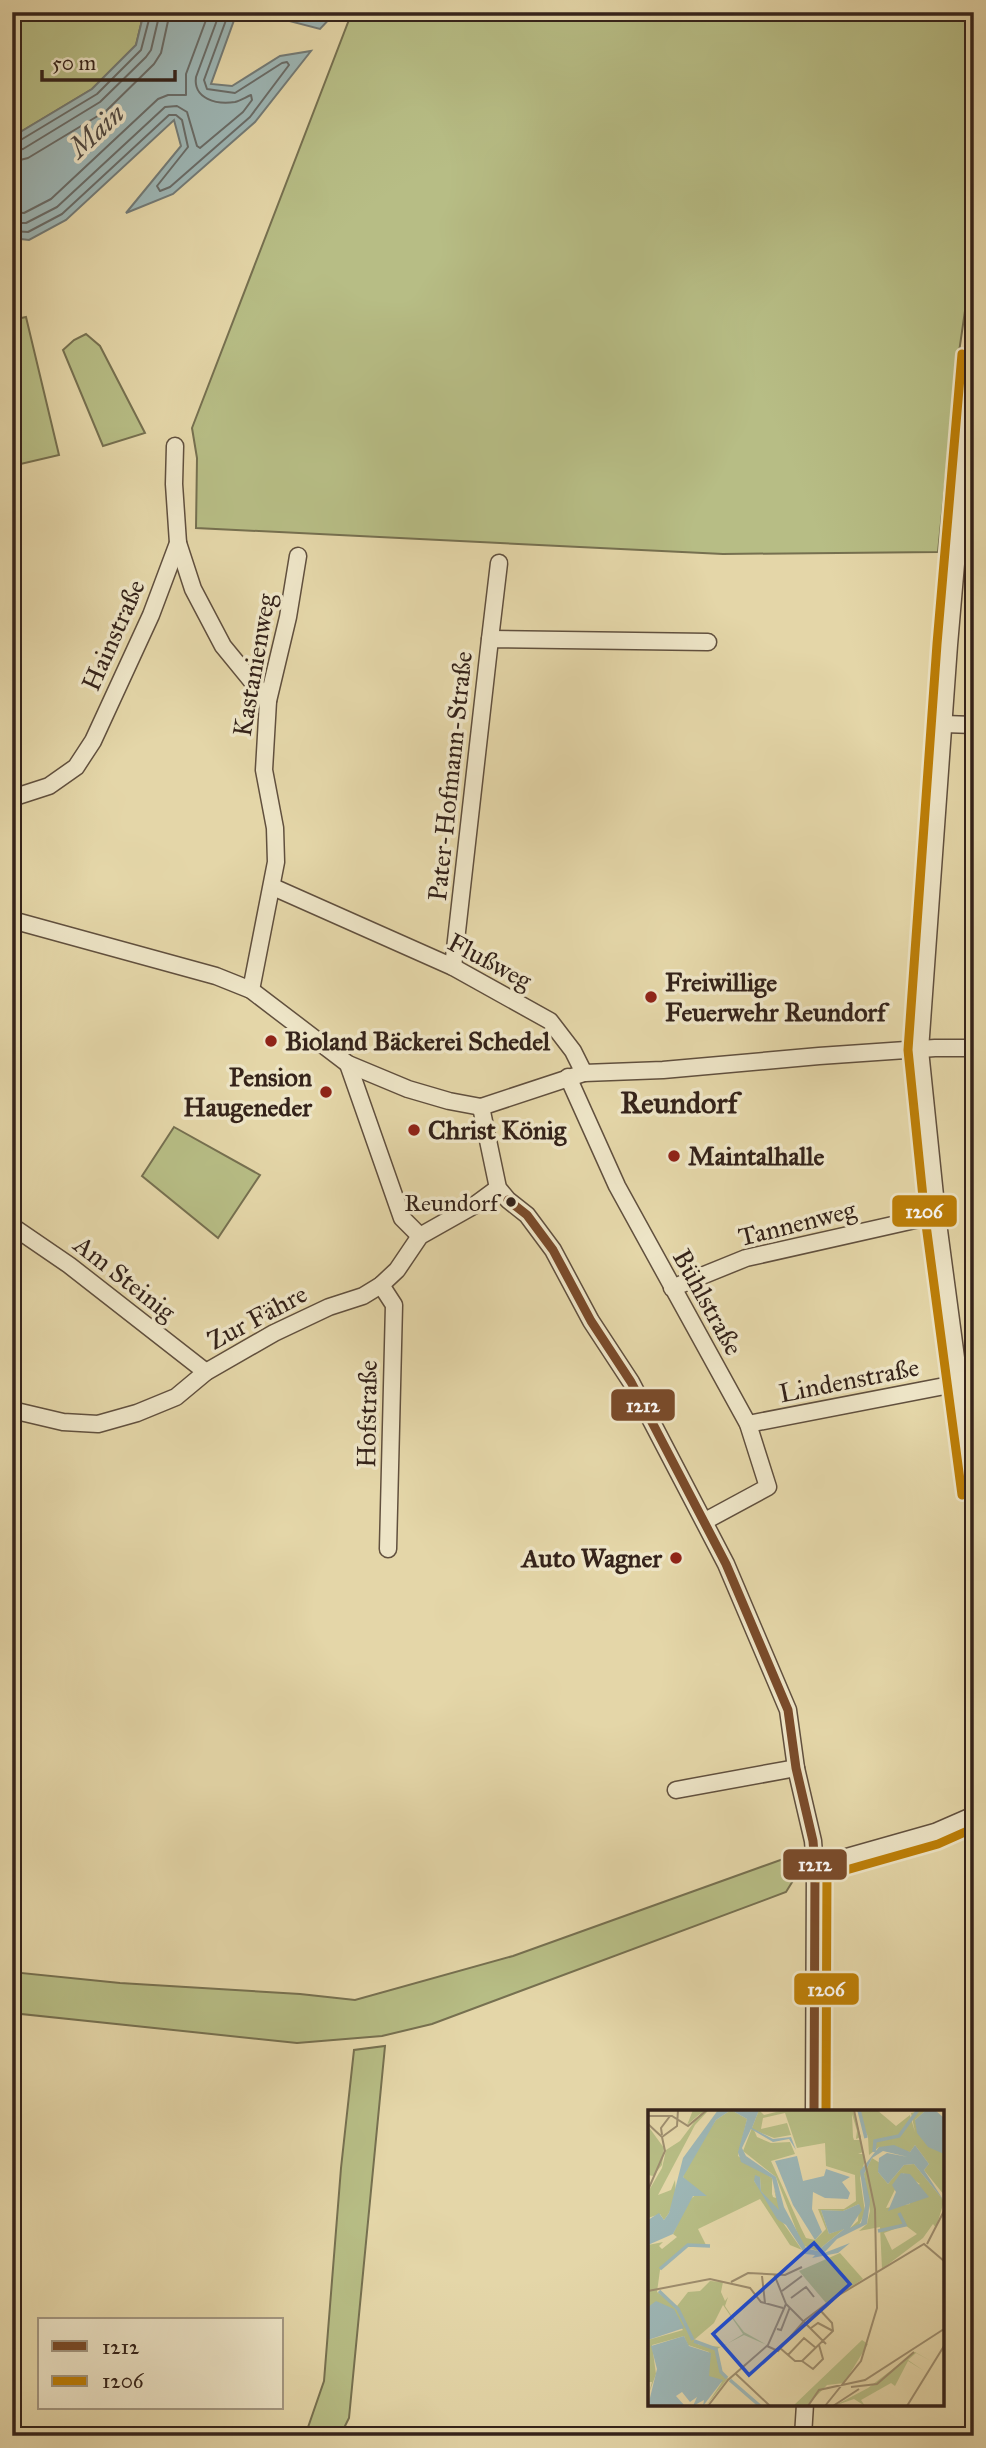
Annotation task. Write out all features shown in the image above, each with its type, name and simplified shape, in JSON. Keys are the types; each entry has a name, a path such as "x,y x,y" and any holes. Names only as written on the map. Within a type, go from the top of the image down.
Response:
{"street":[{"path":"974,355 950,629 920,1050 937,1215 974,1493"},
{"name":"Hainstraße","path":"12,798 49,786 76,767 87,750 151,615 178,543 174,484 175,446"},
{"path":"178,543 193,589 223,646 268,701"},
{"name":"Kastanienweg","path":"251,990 276,862 275,828 264,770 268,701 288,618 298,556"},
{"path":"490,639 499,563"},
{"name":"Pater-Hofmann-Straße","path":"453,967 490,639 708,642"},
{"path":"944,724 974,725"},
{"name":"Flußweg","path":"273,887 453,967 550,1021 573,1051 584,1073"},
{"path":"12,920 216,976 251,990 348,1064 408,1089 481,1107 584,1073 974,1048"},
{"path":"348,1064 402,1218 420,1236"},
{"name":"Bühlstraße","path":"568,1077 617,1186 748,1424 768,1487 705,1521"},
{"path":"481,1107 498,1188 527,1215 553,1250 591,1321 631,1382 726,1564 788,1710 796,1768 813,1841 815,1866 814,2110"},
{"name":"Zur Fähre","path":"12,1410 63,1422 98,1424 176,1397 206,1372 274,1333 329,1307 363,1296 381,1285 397,1270 420,1236 475,1205 498,1188"},
{"name":"Tannenweg","path":"672,1288 746,1258 937,1215"},
{"name":"Am Steinig","path":"12,1226 69,1265 206,1372"},
{"name":"Hofstraße","path":"381,1285 394,1304 388,1549"},
{"name":"Lindenstraße","path":"748,1424 960,1384"},
{"path":"676,1790 796,1768"},
{"path":"815,1866 935,1832 974,1815"},
{"path":"803,2436 804,2406"}],"green space":[{"path":"12,12 144,12 136,45 92,89 12,137"},
{"path":"352,12 974,12 974,249 958,359 938,552 723,554 196,528 197,458 192,428"},
{"path":"26,317 59,455 12,466 12,320"},
{"path":"86,334 100,346 145,433 103,446 63,350"},
{"path":"174,1127 260,1175 218,1238 142,1176"},
{"path":"797,1854 799,1871 786,1892 432,2024 382,2036 297,2043 12,2013 12,1972 120,1983 355,2000 513,1956"},
{"path":"385,2046 349,2418 340,2436 305,2436 324,2381 341,2168 354,2050"}],"water":[{"name":"Main","path":"144,12 237,12 211,84 232,86 280,56 311,51 255,122 173,194 126,213 181,146 174,120 66,220 29,240 12,238 12,137 92,89 136,45"},
{"path":"265,12 336,12 320,29 266,15"}],"transit line":[{"name":"1206","path":"962,354 937,644 908,1050 925,1217 962,1495"},
{"name":"1212","path":"508,1200 527,1215 553,1250 591,1321 631,1382 726,1564 788,1710 796,1768 813,1841 815,1866 814,2110"},
{"name":"1206","path":"818,1878 938,1844 974,1828"},
{"name":"1206","path":"826,2110 827,1866"}],"place":[{"name":"Freiwillige Feuerwehr Reundorf","path":"651,997"},
{"name":"Bioland Bäckerei Schedel","path":"271,1041"},
{"name":"Pension Haugeneder","path":"326,1092"},
{"name":"Christ König","path":"414,1130"},
{"name":"Maintalhalle","path":"674,1156"},
{"name":"Reundorf","path":"511,1202"},
{"name":"Auto Wagner","path":"676,1558"}],"district":[{"name":"Reundorf","path":"679,1103"}]}
